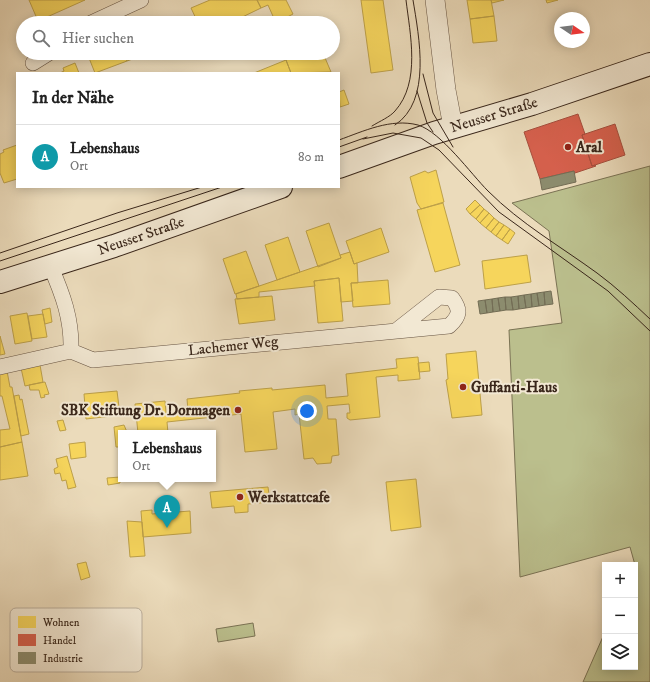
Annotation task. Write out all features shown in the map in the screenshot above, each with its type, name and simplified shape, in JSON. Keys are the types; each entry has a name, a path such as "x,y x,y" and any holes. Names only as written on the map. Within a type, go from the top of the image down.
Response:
{"main road":[{"name":"Neusser Straße","path":"340,167 453,127 532,104 650,64"},
{"name":"Neusser Straße","path":"0,282 114,246 278,188"}],"street":[{"path":"106,16 141,0"},
{"path":"435,0 446,90 453,127"},
{"path":"33,63 38,60"},
{"path":"0,367 71,351 72,330 69,316 50,265"},
{"name":"Lachemer Weg","path":"71,351 93,360 397,330"}],"green space":[{"path":"650,166 650,682 583,682 602,639 602,670 638,670 638,562 634,562 630,547 520,577 509,330 562,323 549,231 512,203"},
{"path":"253,623 255,636 218,642 216,629"}],"building: Wohnen":[{"path":"29,0 85,0 49,16 36,16"},
{"path":"210,0 257,0 261,8 244,16 195,16 191,8"},
{"path":"257,0 286,0 293,14 289,16 273,16 268,5 261,8"},
{"path":"361,0 383,0 393,70 371,73"},
{"path":"467,0 491,0 494,16 470,19"},
{"path":"491,0 504,0 492,3"},
{"path":"546,0 558,0 547,3"},
{"path":"494,16 497,41 473,43 470,19"},
{"path":"90,60 127,61 98,72 95,72"},
{"path":"286,60 326,60 331,72 291,72"},
{"path":"286,60 291,72 256,72"},
{"path":"75,63 79,72 62,72 64,71 63,68"},
{"path":"344,90 349,104 340,107 340,92"},
{"path":"16,145 16,179 4,183 0,173 0,154 4,152 3,150"},
{"path":"436,170 444,202 421,209 417,203 410,177 425,171 428,173"},
{"path":"475,200 480,205 470,214 466,209"},
{"path":"443,203 460,265 435,272 417,210"},
{"path":"480,205 484,209 476,219 470,214"},
{"path":"484,209 489,213 480,223 476,219"},
{"path":"489,213 494,218 486,228 480,223"},
{"path":"494,218 499,222 491,232 486,228"},
{"path":"499,222 504,225 496,236 491,232"},
{"path":"329,223 341,258 318,267 306,231"},
{"path":"504,225 510,229 502,240 496,236"},
{"path":"381,228 389,252 354,264 346,241"},
{"path":"510,229 515,233 508,244 502,240"},
{"path":"288,237 300,272 277,280 265,245"},
{"path":"246,251 259,286 235,294 223,259"},
{"path":"350,252 354,264 357,263 358,283 351,283 353,301 341,302 339,278 314,281 315,286 259,292 259,297 237,299 236,294 341,258 340,255"},
{"path":"527,255 531,282 485,289 482,261"},
{"path":"339,278 343,321 318,323 314,281"},
{"path":"388,280 390,304 353,307 351,283"},
{"path":"272,296 275,320 239,324 235,299"},
{"path":"50,308 52,322 45,324 42,310"},
{"path":"27,313 32,341 15,344 10,316"},
{"path":"43,314 47,337 32,339 28,316"},
{"path":"0,336 5,354 0,355"},
{"name":"Guffanti-Haus","path":"476,351 482,415 452,418 446,380 448,379 446,354"},
{"name":"SBK Stiftung Dr. Dormagen","path":"418,357 420,379 398,381 398,375 376,377 380,417 350,420 347,418 347,413 350,413 349,404 327,406 328,419 336,419 339,455 332,456 331,463 317,464 313,458 304,459 299,414 295,415 295,409 273,412 277,449 245,452 241,414 167,422 168,430 138,430 135,404 165,401 166,413 188,411 187,399 240,393 239,391 272,388 272,390 325,385 326,398 348,396 346,374 397,368 396,359"},
{"path":"429,362 430,371 419,372 418,363"},
{"path":"40,365 43,382 25,386 21,368"},
{"path":"7,371 10,387 12,387 22,442 0,447 0,430 10,429 2,396 0,396 0,372"},
{"path":"45,382 49,394 44,395 45,397 41,398 39,390 30,390 29,385"},
{"path":"117,391 120,415 86,419 84,394"},
{"path":"19,395 20,400 22,399 29,434 21,436 14,396"},
{"path":"63,420 66,430 60,431 57,421"},
{"path":"124,425 126,430 118,430 118,447 116,447 114,427"},
{"path":"22,442 28,476 0,480 0,447"},
{"path":"85,442 86,457 71,459 69,444"},
{"path":"67,456 76,487 68,489 66,480 62,481 60,473 55,474 54,469 58,467 56,459"},
{"path":"118,477 118,482 120,483 108,485 107,478"},
{"path":"416,479 421,527 391,531 386,482"},
{"name":"Werkstattcafe","path":"268,487 270,502 248,504 248,512 235,513 234,506 212,508 210,492"},
{"path":"152,510 152,514 190,511 191,533 143,537 141,511"},
{"path":"127,521 142,522 145,556 130,557"},
{"path":"86,562 90,577 81,580 77,564"}],"building: Handel":[{"path":"578,114 585,134 582,135 592,166 596,166 575,173 574,171 540,179 524,132"},
{"path":"615,124 625,155 592,166 582,135"}],"building: Industrie":[{"path":"574,171 576,182 542,190 540,179"},
{"path":"551,291 553,304 545,305 544,292"},
{"path":"544,292 545,305 539,306 537,293"},
{"path":"537,293 539,306 532,307 531,294"},
{"path":"531,294 532,307 526,308 524,295"},
{"path":"524,295 526,308 519,309 518,296"},
{"path":"518,296 519,309 513,310 511,297"},
{"path":"505,297 506,310 500,311 498,298"},
{"path":"505,297 511,297 513,310 506,310"},
{"path":"498,298 500,311 493,312 492,299"},
{"path":"492,299 493,312 487,313 485,300"},
{"path":"485,300 487,313 480,314 478,301"}],"tram line":[{"path":"372,126 388,117 395,111 403,99 408,86 412,57 406,0"},
{"path":"395,125 407,114 414,101 419,85 420,49 413,0"},
{"path":"423,74 433,113 453,147"},
{"path":"417,91 427,123 433,132"},
{"path":"340,140 368,129 388,124 408,123 427,129 446,144 488,191 501,203 527,224 604,278 650,319"},
{"path":"363,139 393,133 421,138 439,150 499,212 608,291 650,331"},
{"path":"340,147 367,137"},
{"path":"0,253 117,213 199,188"},
{"path":"0,261 219,188"}],"place":[{"name":"Aral","path":"568,147"},
{"name":"Guffanti-Haus","path":"463,387"},
{"name":"SBK Stiftung Dr. Dormagen","path":"238,410"},
{"name":"Werkstattcafe","path":"240,497"},
{"name":"Lebenshaus","path":"167,528"}]}
